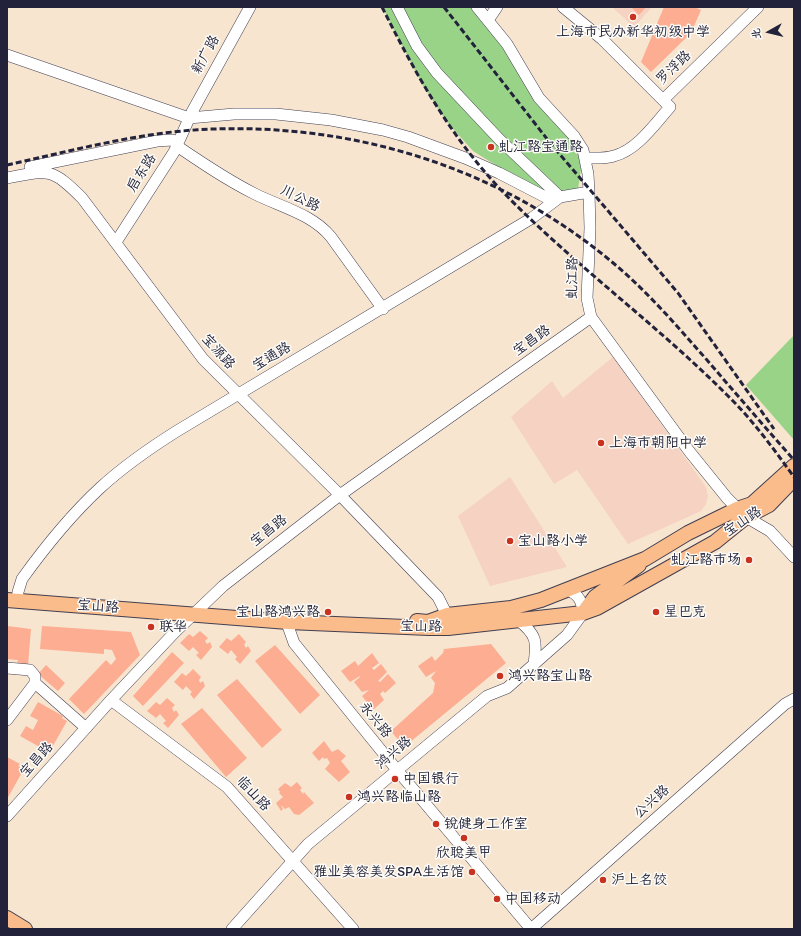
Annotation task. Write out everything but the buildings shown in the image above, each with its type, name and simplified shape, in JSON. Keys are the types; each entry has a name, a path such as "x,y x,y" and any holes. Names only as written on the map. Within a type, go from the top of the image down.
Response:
{"main road":[{"name":"宝山路","path":"12,596 288,618 428,622 518,620 583,613 597,608 715,542 742,513 794,466"},
{"name":"宝山路","path":"448,621 542,600 645,559 688,533 742,513 769,505 794,479"},
{"path":"583,613 595,597 630,573 645,559"},
{"path":"7,918 25,929"}],"street":[{"name":"新广路","path":"189,118 250,7"},
{"path":"397,7 418,46 437,73 556,199"},
{"name":"虬江路","path":"477,7 511,50 538,98 574,136 585,158 589,192 590,228 587,298 591,317 689,451 742,513 770,531 794,557"},
{"path":"488,20 497,7"},
{"path":"562,7 602,39 666,104"},
{"name":"罗浮路","path":"585,158 606,158 624,152 638,142 666,104 758,7"},
{"path":"7,55 189,118 234,114 276,114 331,120 383,130 408,137 465,158 556,199"},
{"name":"启东路","path":"116,242 178,144 189,118"},
{"path":"7,172 157,141 172,140 178,144"},
{"name":"川公路","path":"178,144 233,182 307,217 321,226 331,237 383,309"},
{"name":"宝源路","path":"7,178 40,172 54,174 82,198 185,337 237,395 340,495 438,597 448,621"},
{"name":"宝通路","path":"12,596 28,571 79,510 101,487 162,441 532,218 556,199 589,192"},
{"name":"宝昌路","path":"7,816 111,700 223,586 340,495 591,317"},
{"path":"568,590 576,594 582,602 583,613"},
{"name":"鸿兴路","path":"232,929 292,860 308,844 487,696 507,688 567,635 583,613"},
{"name":"永兴路","path":"288,618 289,634 294,643 397,770 531,929"},
{"path":"518,620 530,629 535,639 534,664"},
{"path":"7,668 30,670 34,676 35,683 86,728"},
{"path":"7,720 35,683"},
{"name":"公兴路","path":"531,929 785,704 794,699"},
{"name":"临山路","path":"111,700 227,786 353,929"}],"shaded area":[{"name":"上海市民办新华初级中学","path":"612,7 652,7 634,27"},
{"name":"上海市朝阳中学","path":"613,357 706,487 708,496 706,504 701,511 628,544 577,470 554,484 511,417 552,381 563,398"},
{"name":"宝山路小学","path":"510,477 567,567 490,586 458,516"}],"green space":[{"path":"382,7 472,7 506,48 575,142 582,163 578,189 553,201 473,151 447,122 422,84"},
{"path":"794,335 794,440 746,385"}],"railway":[{"path":"382,7 435,104 467,150 484,171 503,192 557,244 671,343 726,394 753,424 794,477"},
{"path":"444,7 551,144 678,293 774,429"},
{"path":"7,165 136,137 162,133 214,129 268,129 321,135 374,144 425,159 475,178 523,201 569,229 612,262 650,297 673,322 794,460"}],"place":[{"name":"上海市民办新华初级中学","path":"633,17"},
{"name":"虬江路宝通路","path":"491,147"},
{"name":"上海市朝阳中学","path":"601,443"},
{"name":"宝山路小学","path":"510,541"},
{"name":"虬江路市场","path":"749,560"},
{"name":"宝山路鸿兴路","path":"328,612"},
{"name":"星巴克","path":"656,612"},
{"name":"联华","path":"151,627"},
{"name":"鸿兴路宝山路","path":"500,676"},
{"name":"中国银行","path":"395,779"},
{"name":"鸿兴路临山路","path":"349,797"},
{"name":"锐健身工作室","path":"436,824"},
{"name":"欣聪美甲","path":"464,838"},
{"name":"雅业美容美发SPA生活馆","path":"472,872"},
{"name":"沪上名饺","path":"603,880"},
{"name":"中国移动","path":"497,899"}]}
